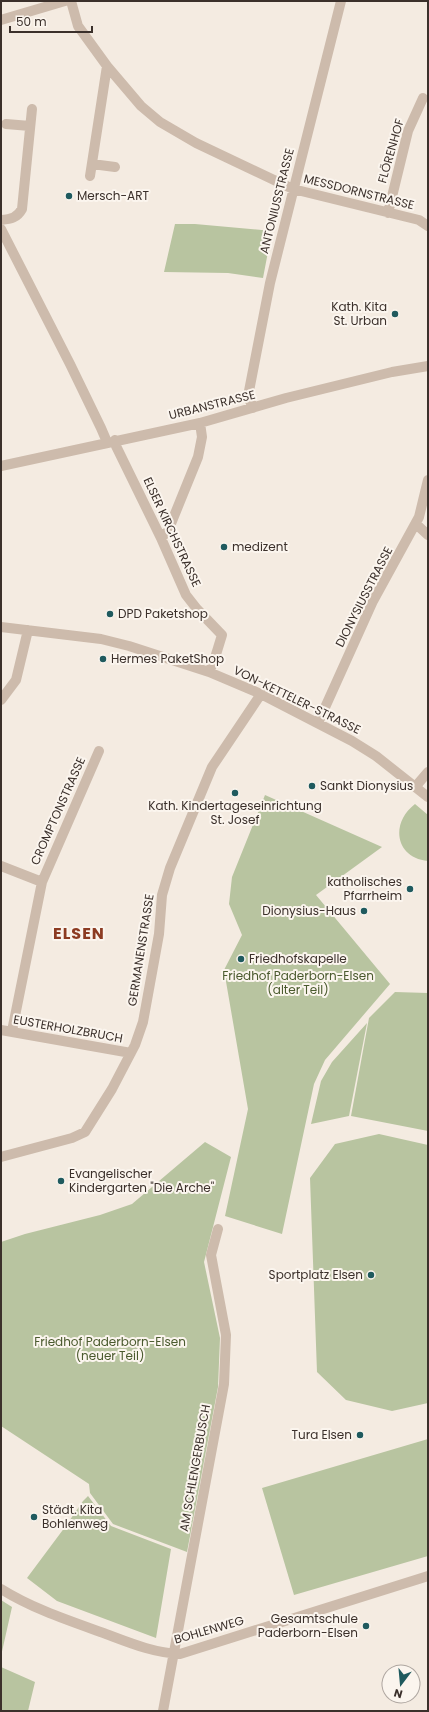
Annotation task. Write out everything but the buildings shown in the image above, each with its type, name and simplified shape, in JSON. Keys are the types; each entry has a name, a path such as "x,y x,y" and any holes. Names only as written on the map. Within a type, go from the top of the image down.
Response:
{"street":[{"path":"1,20 65,1"},
{"name":"MESSDORNSTRASSE","path":"71,1 78,26 107,66 141,106 160,122 196,143 293,189 388,214 419,220 428,226"},
{"name":"ANTONIUSSTRASSE","path":"253,408 250,401 249,391 270,283 341,1"},
{"path":"90,176 107,66"},
{"name":"FLÖRENHOF","path":"388,214 408,131 423,98"},
{"path":"1,220 14,218 22,209 32,109"},
{"path":"6,124 30,126"},
{"path":"92,164 115,167"},
{"name":"ELSER KIRCHSTRASSE","path":"1,229 102,428 116,446 162,538 186,595 222,635 209,672"},
{"name":"URBANSTRASSE","path":"1,466 111,441 200,423 392,372 428,366"},
{"path":"162,538 168,531 198,457 202,437 200,423"},
{"name":"DIONYSIUSSTRASSE","path":"318,723 373,601 416,524 421,511 428,480"},
{"path":"416,524 428,535"},
{"name":"VON-KETTELER-STRASSE","path":"1,627 101,639 129,646 209,672 261,694 318,723 376,756 416,786 428,797"},
{"path":"1,700 16,680 28,630"},
{"name":"GERMANENSTRASSE","path":"1,1157 72,1138 85,1132 131,1054 143,1022 149,997 159,934 162,895 170,868 212,767 261,694"},
{"name":"CROMPTONSTRASSE","path":"12,1031 42,882 99,751"},
{"path":"416,786 428,772"},
{"name":"CROMPTONSTRASSE","path":"1,866 42,882"},
{"name":"EUSTERHOLZBRUCH","path":"1,1030 131,1054"},
{"name":"AM SCHLENGERBUSCH","path":"163,1711 224,1384 226,1335 211,1255 218,1229"},
{"name":"BOHLENWEG","path":"1,1589 60,1618 154,1652 180,1654 428,1576"}],"green space":[{"path":"175,224 195,224 272,231 263,278 228,273 164,272"},
{"name":"Friedhof Paderborn-Elsen (alter Teil)","path":"265,795 382,847 316,895 390,984 325,1060 314,1084 282,1234 225,1216 248,1109 224,970 242,935 229,904 232,877"},
{"path":"415,804 428,815 428,861 409,854 403,847 400,838 399,830 402,820"},
{"path":"395,992 428,993 428,1131 351,1116 369,1018"},
{"path":"367,1023 349,1116 311,1124 321,1081 332,1062"},
{"name":"Sportplatz Elsen","path":"379,1134 428,1145 428,1403 392,1411 346,1400 317,1372 310,1178 335,1144"},
{"name":"Friedhof Paderborn-Elsen (neuer Teil)","path":"205,1142 231,1157 204,1262 220,1338 218,1387 187,1552 113,1524 90,1493 89,1484 1,1426 1,1242 25,1234 100,1215 132,1204"},
{"path":"428,1439 428,1556 294,1595 262,1488"},
{"path":"88,1496 111,1526 171,1549 156,1638 57,1601 27,1578"},
{"path":"1,1600 12,1607 1,1656"},
{"path":"1,1667 35,1682 28,1711 1,1711"}],"place":[{"name":"Mersch-ART","path":"69,196"},
{"name":"Kath. Kita St. Urban","path":"395,314"},
{"name":"medizent","path":"224,547"},
{"name":"DPD Paketshop","path":"110,614"},
{"name":"Hermes PaketShop","path":"103,659"},
{"name":"Sankt Dionysius","path":"312,786"},
{"name":"Kath. Kindertageseinrichtung St. Josef","path":"235,793"},
{"name":"katholisches Pfarrheim","path":"410,889"},
{"name":"Dionysius-Haus","path":"364,911"},
{"name":"Friedhofskapelle","path":"241,959"},
{"name":"Evangelischer Kindergarten \"Die Arche\"","path":"61,1181"},
{"name":"Sportplatz Elsen","path":"371,1275"},
{"name":"Tura Elsen","path":"360,1435"},
{"name":"Städt. Kita Bohlenweg","path":"34,1517"},
{"name":"Gesamtschule Paderborn-Elsen","path":"366,1626"}],"district":[{"name":"ELSEN","path":"79,933"}]}
